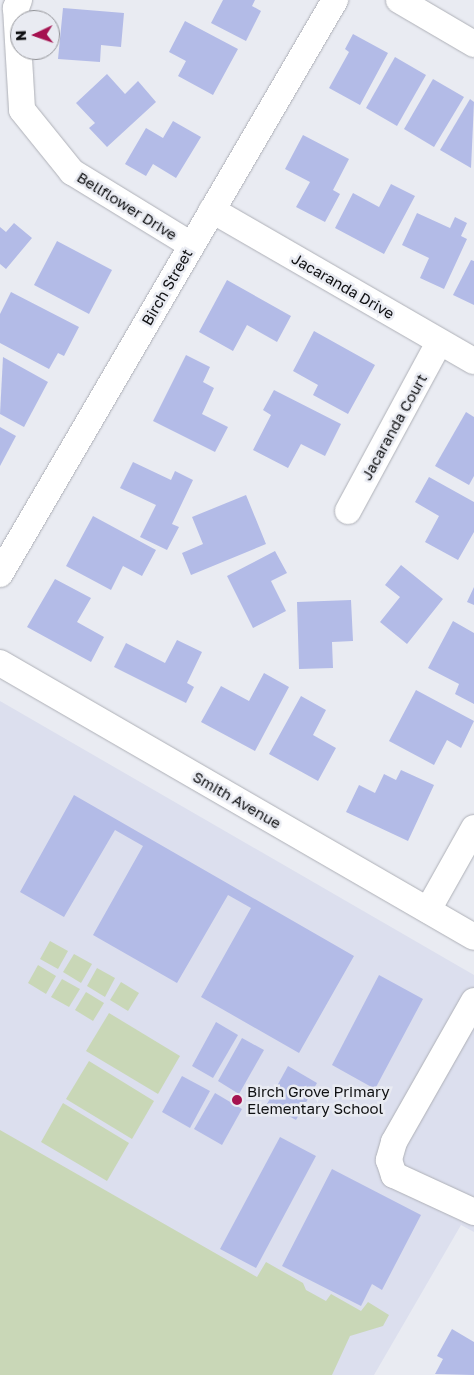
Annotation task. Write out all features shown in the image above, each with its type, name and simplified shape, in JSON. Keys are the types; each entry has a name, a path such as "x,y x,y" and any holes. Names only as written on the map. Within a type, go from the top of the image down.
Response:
{"street":[{"name":"Bellflower Drive","path":"19,0 16,8 22,110 72,172 191,245"},
{"name":"Birch Street","path":"0,574 335,0"},
{"path":"399,0 474,44"},
{"name":"Jacaranda Drive","path":"212,210 439,343 474,361"},
{"name":"Jacaranda Court","path":"348,511 439,343"},
{"name":"Smith Avenue","path":"0,663 474,937"},
{"path":"428,910 474,828"},
{"path":"472,1009 394,1142 389,1160 394,1175 474,1212"}],"shaded area":[{"name":"Birch Grove Primary Elementary School","path":"0,701 474,975 474,1232 461,1225 374,1375 0,1375"}],"green space":[{"path":"50,941 68,951 58,969 40,959"},
{"path":"74,954 92,964 81,983 63,972"},
{"path":"38,965 56,976 46,994 28,983"},
{"path":"97,968 115,978 105,997 87,986"},
{"path":"62,979 80,989 69,1007 51,997"},
{"path":"121,982 139,993 128,1011 110,1000"},
{"path":"86,992 104,1003 93,1021 75,1010"},
{"path":"109,1013 180,1056 158,1094 86,1051"},
{"path":"89,1061 154,1101 132,1139 66,1099"},
{"path":"63,1103 129,1143 107,1181 41,1142"},
{"path":"0,1130 257,1277 266,1262 303,1283 306,1290 326,1301 331,1294 361,1311 368,1302 389,1315 383,1326 350,1336 332,1375 0,1375"}],"building":[{"path":"223,0 255,0 252,6 261,11 246,41 211,23"},
{"path":"63,8 124,13 121,47 101,45 100,62 60,59"},
{"path":"185,21 238,49 213,95 178,76 186,61 169,52"},
{"path":"353,34 388,53 360,105 329,88 349,52 345,49"},
{"path":"395,57 426,75 397,126 366,108"},
{"path":"107,74 125,94 138,81 156,102 107,147 89,128 95,123 76,103"},
{"path":"433,79 464,97 434,147 404,129"},
{"path":"470,99 474,102 471,168 440,150"},
{"path":"173,121 201,137 176,178 153,164 146,176 125,164 146,128 163,138"},
{"path":"303,135 349,159 333,190 340,194 325,222 296,207 310,182 285,169"},
{"path":"391,184 415,196 384,254 335,228 353,193 379,207"},
{"path":"417,213 450,228 455,217 467,223 461,236 467,239 444,289 420,278 429,258 402,245"},
{"path":"14,223 32,238 6,269 0,264 0,227 6,232"},
{"path":"57,241 112,270 89,314 34,285"},
{"path":"471,260 474,261 474,305 453,295"},
{"path":"227,280 291,316 277,342 247,325 233,351 199,332"},
{"path":"11,292 79,327 64,356 58,353 49,369 0,343 0,314"},
{"path":"314,331 375,365 348,414 313,395 318,385 293,371"},
{"path":"186,355 210,367 203,382 214,388 202,414 228,427 215,452 153,421"},
{"path":"3,357 48,382 24,427 0,414"},
{"path":"274,390 341,424 325,456 301,444 288,468 253,450 271,415 263,410"},
{"path":"466,412 474,417 474,476 469,485 435,466"},
{"path":"0,427 16,436 0,466"},
{"path":"133,462 171,480 175,471 193,480 172,524 179,527 167,550 140,537 156,505 120,488"},
{"path":"429,477 474,502 474,532 458,560 425,542 439,516 415,502"},
{"path":"246,495 266,544 191,575 182,553 203,544 192,517"},
{"path":"93,516 156,550 142,576 123,566 111,590 66,566"},
{"path":"275,551 287,573 271,581 286,611 253,628 227,576"},
{"path":"401,565 443,599 407,644 380,622 400,597 385,585"},
{"path":"55,579 91,598 77,622 104,637 91,662 27,627"},
{"path":"474,587 474,605 467,602"},
{"path":"351,600 353,641 332,642 333,668 299,669 297,602"},
{"path":"453,621 474,633 474,704 455,694 459,684 428,668"},
{"path":"177,640 202,652 187,683 194,687 186,703 114,667 126,643 165,663"},
{"path":"264,673 289,687 255,751 201,722 221,686 249,701"},
{"path":"416,690 474,721 461,748 447,740 434,765 389,741"},
{"path":"301,696 326,710 313,735 336,748 318,781 269,754"},
{"path":"401,770 434,785 408,841 346,812 359,785 375,793 384,774 396,780"},
{"path":"74,795 354,956 299,1053 201,997 251,908 228,895 177,983 93,935 143,846 115,830 64,917 20,892"},
{"path":"379,975 423,999 375,1089 332,1065"},
{"path":"216,1022 238,1035 213,1078 192,1066"},
{"path":"242,1038 264,1050 239,1094 218,1081"},
{"path":"288,1066 317,1083 296,1120 267,1104"},
{"path":"182,1076 210,1091 190,1128 162,1112"},
{"path":"215,1093 242,1109 222,1145 194,1129"},
{"path":"280,1137 316,1156 256,1268 220,1249"},
{"path":"332,1169 421,1215 382,1290 372,1284 361,1306 282,1266"},
{"path":"452,1329 474,1342 474,1375 435,1374 443,1359 437,1356"}],"place":[{"name":"Birch Grove Primary Elementary School","path":"237,1100"}]}
